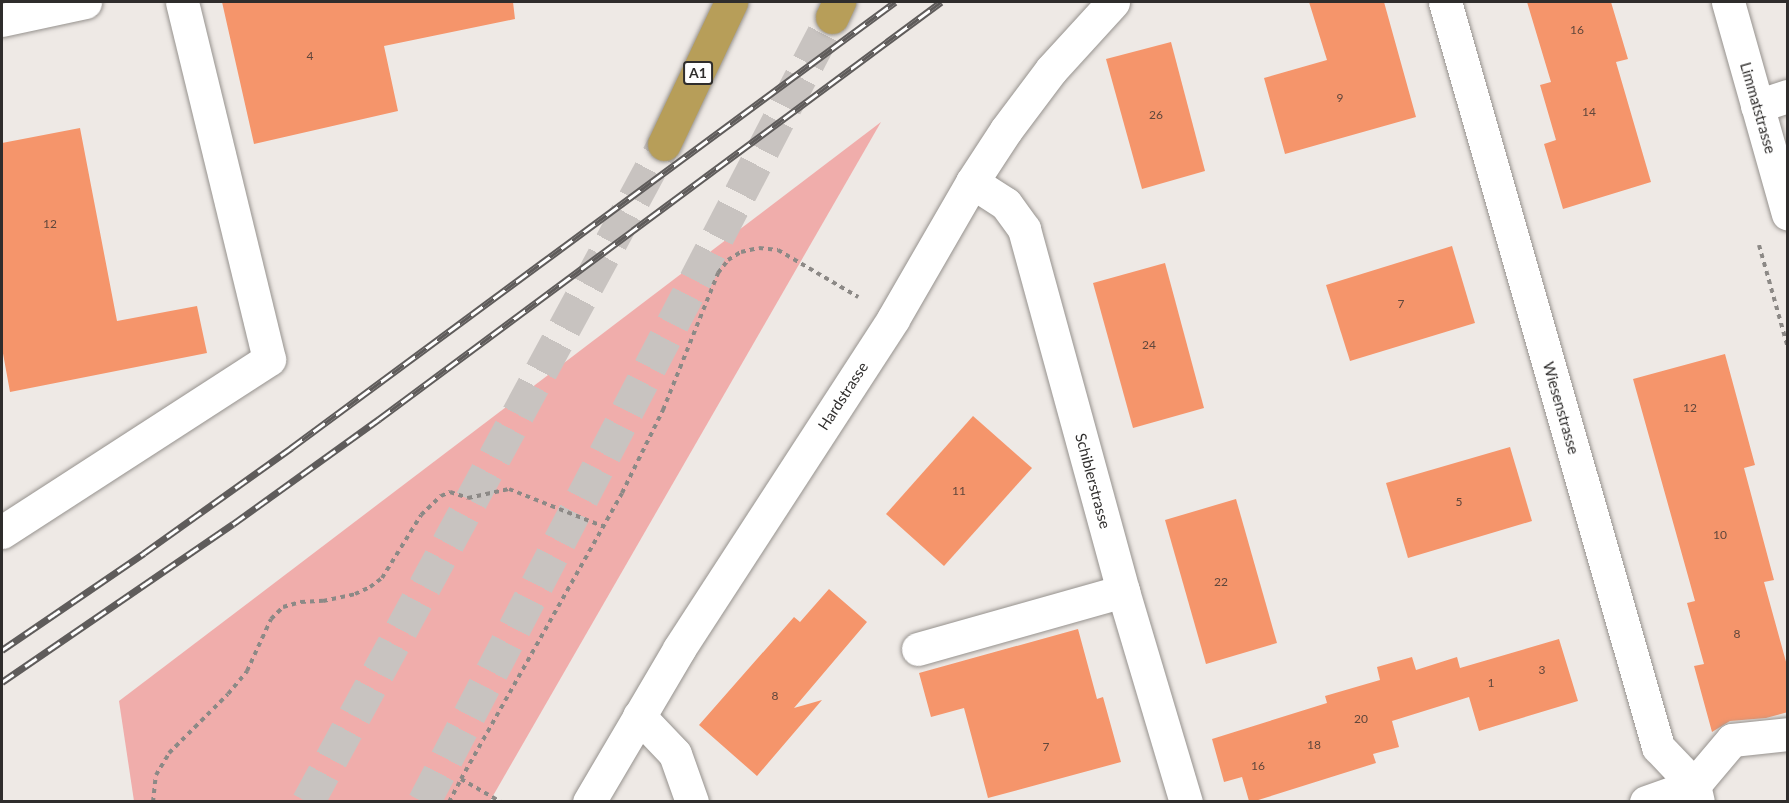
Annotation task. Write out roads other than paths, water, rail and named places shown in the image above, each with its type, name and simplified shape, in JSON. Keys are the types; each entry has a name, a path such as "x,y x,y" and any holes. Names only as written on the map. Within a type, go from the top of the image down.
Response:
{"highway":[{"name":"A1","path":"664,144 731,2"}],"street":[{"path":"2,20 85,2"},
{"path":"2,532 269,359 182,2"},
{"name":"Hardstrasse","path":"589,801 679,649 893,319 972,182 1006,130 1051,70 1113,2"},
{"name":"Wiesenstrasse","path":"1445,2 1658,747 1696,793"},
{"name":"Limmatstrasse","path":"1728,2 1788,214"},
{"path":"1757,106 1788,96"},
{"name":"Schiblerstrasse","path":"972,182 1006,204 1024,229 1123,591 1186,801"},
{"path":"918,649 1123,591"},
{"path":"639,716 675,754 692,801"},
{"path":"1646,801 1696,793 1732,740 1788,734"}],"tunnel":[{"path":"424,802 832,17"},
{"path":"308,802 664,144"}],"railway":[{"path":"2,650 144,553 291,448 895,2"},
{"path":"2,682 233,524 379,419 941,2"}]}
